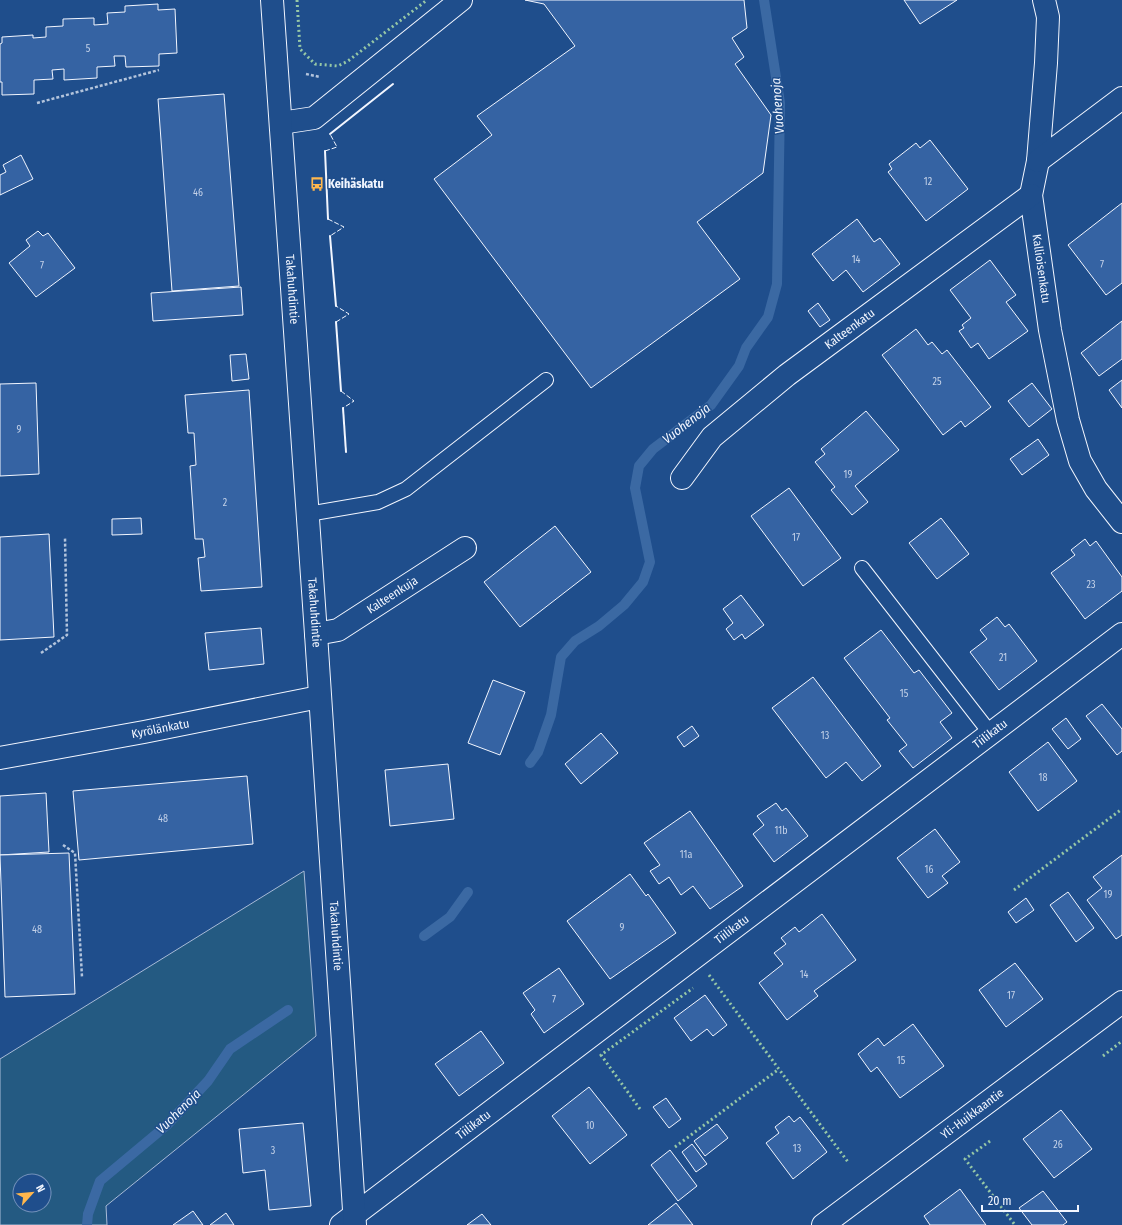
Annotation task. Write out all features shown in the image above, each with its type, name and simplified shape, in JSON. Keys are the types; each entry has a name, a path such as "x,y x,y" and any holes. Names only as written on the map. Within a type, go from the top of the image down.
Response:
{"street":[{"name":"Takahuhdintie","path":"272,0 316,634 350,1222"},
{"path":"281,123 314,118 461,0"},
{"name":"Kallioisenkatu","path":"1044,0 1048,17 1038,161 1031,195 1050,330 1068,420 1080,461 1096,489 1122,522"},
{"path":"1038,161 1122,98"},
{"name":"Kalteenkatu","path":"682,478 712,437 786,375 1031,195"},
{"name":"Kalteenkuja","path":"316,634 338,630 465,548"},
{"name":"Tiilikatu","path":"350,1222 1122,634"},
{"name":"Kyrölänkatu","path":"0,758 144,732 296,701 319,698"},
{"name":"Yli-Huikkaantie","path":"823,1225 1122,1002"}],"lane":[{"path":"308,514 378,502 406,489 546,380"},
{"path":"862,568 991,734"}],"path":[{"path":"37,103 159,70"},
{"path":"42,653 67,635 65,538"},
{"path":"63,845 75,853 82,977"}],"shaded area":[{"path":"304,871 316,1036 106,1206 107,1225 0,1225 0,1059"}],"building":[{"path":"525,0 744,0 747,28 732,38 744,57 735,64 771,115 763,173 697,222 740,279 591,388 434,179 492,135 477,116 575,46 544,4"},
{"path":"904,0 957,0 920,24"},
{"path":"158,4 158,10 175,9 177,53 159,54 159,66 126,67 125,56 114,56 115,66 97,67 97,78 64,80 64,69 52,70 53,79 34,80 34,94 2,95 2,82 0,82 0,44 2,43 2,37 33,35 33,38 46,37 46,27 63,26 63,19 94,18 94,25 108,24 107,13 125,12 125,6"},
{"path":"224,94 239,286 172,291 158,99"},
{"path":"930,140 968,189 926,221 888,172 892,169 889,164 916,143 920,148"},
{"path":"21,155 33,179 0,195 0,175 6,172 3,165"},
{"path":"1122,203 1122,283 1106,295 1068,245"},
{"path":"857,219 874,242 880,238 900,264 863,292 846,270 833,281 812,254"},
{"path":"38,231 43,236 48,233 75,268 36,297 9,263 30,246 26,240"},
{"path":"990,260 1016,295 1006,302 1028,331 989,359 978,343 971,348 959,331 964,328 962,325 971,318 950,290"},
{"path":"241,287 243,315 153,321 151,293"},
{"path":"818,303 830,320 820,327 808,311"},
{"path":"1122,321 1122,359 1099,376 1081,353"},
{"path":"916,329 928,345 932,342 942,354 947,350 991,407 965,427 961,421 943,435 882,355"},
{"path":"246,354 249,379 232,381 230,355"},
{"path":"1122,380 1122,408 1109,390"},
{"path":"36,383 39,474 0,476 0,384"},
{"path":"1032,383 1052,409 1029,427 1008,401"},
{"path":"249,390 262,587 201,591 198,558 205,557 203,539 195,539 190,466 196,465 194,433 188,433 185,395"},
{"path":"866,411 899,450 855,486 868,502 852,515 831,490 835,487 815,462 825,454 821,449"},
{"path":"1038,439 1049,455 1022,475 1010,459"},
{"path":"789,488 841,558 803,586 751,516"},
{"path":"141,518 142,534 112,535 112,519"},
{"path":"941,518 969,554 937,579 909,543"},
{"path":"555,526 591,572 520,627 484,582"},
{"path":"49,534 54,637 0,640 0,537"},
{"path":"1085,539 1090,546 1096,541 1122,577 1122,591 1085,619 1051,573 1075,555 1071,550"},
{"path":"741,595 764,625 745,639 742,634 734,640 726,629 733,623 723,609"},
{"path":"997,617 1005,627 1009,624 1037,661 999,690 970,652 987,639 980,630"},
{"path":"261,628 264,664 209,670 205,633"},
{"path":"881,630 914,673 919,670 952,713 940,722 952,738 913,768 899,751 907,745 887,720 890,718 844,658"},
{"path":"813,677 881,766 862,781 846,762 826,778 772,708"},
{"path":"493,680 525,692 500,755 468,743"},
{"path":"1102,704 1122,729 1122,751 1117,755 1086,716"},
{"path":"1066,718 1081,739 1068,749 1052,729"},
{"path":"692,726 699,736 684,747 677,737"},
{"path":"601,733 618,753 581,784 565,764"},
{"path":"1048,742 1077,781 1038,811 1009,772"},
{"path":"448,764 454,819 390,826 385,770"},
{"path":"247,776 253,844 79,860 73,791"},
{"path":"46,793 49,852 0,855 0,796"},
{"path":"776,803 782,811 786,808 808,836 774,862 753,834 764,825 757,816"},
{"path":"690,811 743,886 710,909 693,886 681,895 669,877 659,884 650,871 660,865 644,843"},
{"path":"935,829 960,862 942,876 948,883 928,898 897,858"},
{"path":"69,853 75,994 5,997 0,855"},
{"path":"1122,855 1122,935 1116,939 1087,900 1102,888 1093,877"},
{"path":"630,874 646,896 648,894 676,933 610,979 567,921"},
{"path":"1068,892 1094,928 1076,942 1050,905"},
{"path":"1026,898 1034,910 1016,923 1008,912"},
{"path":"822,914 856,960 814,991 818,996 787,1020 759,983 783,964 774,953 786,944 781,938 795,927 799,932"},
{"path":"1015,963 1043,999 1006,1027 979,990"},
{"path":"559,968 584,1004 544,1033 531,1014 535,1010 523,993"},
{"path":"705,995 727,1025 713,1036 707,1029 691,1041 674,1018"},
{"path":"913,1024 944,1066 900,1098 877,1067 871,1072 858,1054 878,1038 884,1046"},
{"path":"481,1031 504,1063 459,1096 435,1064"},
{"path":"589,1087 627,1135 590,1164 552,1116"},
{"path":"666,1098 681,1119 669,1128 653,1107"},
{"path":"1061,1110 1092,1149 1054,1178 1023,1139"},
{"path":"789,1116 794,1122 800,1117 827,1152 793,1179 766,1143 779,1133 775,1127"},
{"path":"303,1123 311,1206 269,1210 265,1170 243,1173 239,1129"},
{"path":"717,1124 728,1138 705,1156 694,1141"},
{"path":"692,1144 707,1164 696,1172 682,1152"},
{"path":"670,1150 697,1186 678,1201 651,1165"},
{"path":"960,1189 986,1225 930,1225 924,1216"},
{"path":"1043,1191 1067,1222 1063,1225 1032,1225 1019,1208"},
{"path":"676,1203 693,1225 648,1225"},
{"path":"193,1211 203,1225 173,1225"},
{"path":"226,1213 234,1225 210,1225"},
{"path":"482,1214 491,1225 467,1225"}],"waterway":[{"name":"Vuohenoja","path":"530,763 538,752 551,715 561,657 575,641 599,626 624,605 643,582 650,562 635,488 639,466 653,449 711,405 739,366 746,348 768,317 777,284 780,103 764,0"},
{"name":"Vuohenoja","path":"424,936 450,917 468,892"},
{"name":"Vuohenoja","path":"87,1225 88,1214 100,1181 167,1125 208,1081 230,1049 288,1010"}],"hedge":[{"path":"297,0 300,49 315,64 338,66 348,61 427,0"},
{"path":"1014,890 1122,809"},
{"path":"709,975 848,1162"},
{"path":"640,1109 601,1055 693,988"},
{"path":"1103,1056 1122,1041"},
{"path":"675,1147 779,1069"},
{"path":"990,1141 965,1159 1015,1225"}],"fence":[{"path":"325,151 337,147 330,134"},
{"path":"328,219 344,227 330,236"},
{"path":"336,306 349,314 336,322"},
{"path":"341,391 354,401 343,408"}],"wall":[{"path":"330,134 393,84"},
{"path":"325,151 328,219"},
{"path":"330,236 336,306"},
{"path":"336,322 341,391"},
{"path":"343,408 346,452"}],"place":[{"name":"Keihäskatu","path":"317,184"}]}
